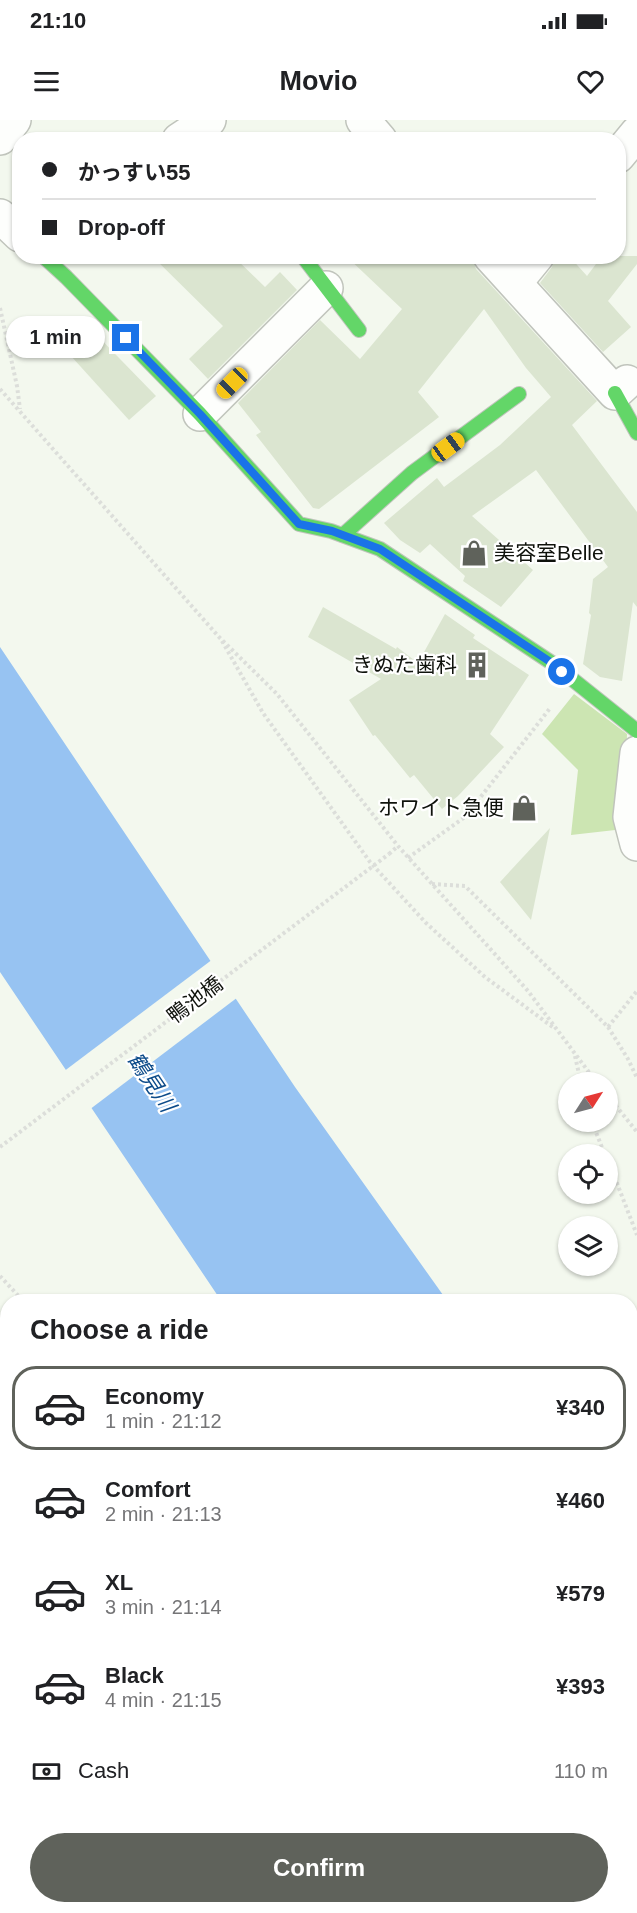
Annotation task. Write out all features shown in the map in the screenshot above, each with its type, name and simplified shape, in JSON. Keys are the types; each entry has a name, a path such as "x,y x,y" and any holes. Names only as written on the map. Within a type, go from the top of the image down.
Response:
{"street":[{"path":"0,138 14,120"},
{"path":"191,132 209,120"},
{"path":"363,120 373,132"},
{"path":"626,146 637,133"},
{"path":"0,216 12,227"},
{"path":"52,264 200,414 299,524 332,531 380,549 552,663 637,731"},
{"path":"308,264 358,330"},
{"path":"497,264 515,283 629,383 637,433"},
{"path":"515,283 530,264"},
{"path":"200,414 326,288"},
{"path":"343,535 412,473 519,394"},
{"path":"637,753 630,816 637,844"}],"path":[{"path":"0,308 20,410"},
{"path":"0,389 219,637 277,694 408,858 528,991 589,1072"},
{"path":"219,637 263,713 370,862 426,923 477,969 559,1033"},
{"path":"408,858 465,817 572,680"},
{"name":"鴨池橋","path":"0,1147 399,846"},
{"path":"431,884 465,886 608,1027 637,1078"},
{"path":"608,1027 637,991"},
{"path":"574,1052 578,1072"},
{"path":"618,1108 637,1132"},
{"path":"618,1186 637,1235"},
{"path":"0,1276 17,1294"}],"green space":[{"path":"574,694 627,734 624,829 571,835 578,770 542,734"}],"water":[{"name":"鶴見川","path":"0,647 295,1087 442,1294 217,1294 0,972"}],"pier":[{"path":"213,959 238,997 89,1110 63,1072"}],"building":[{"path":"626,256 637,256 637,264 608,301 631,327 603,352 540,283 553,264 576,264 587,276 596,264 626,264"},
{"path":"160,264 241,264 265,287 280,272 297,290 208,379 189,359 223,326"},
{"path":"354,264 474,264 476,269 597,401 572,425 637,512 637,607 633,602 622,681 600,677 583,664 591,615 589,613 593,579 608,567 536,470 472,516 533,570 501,607 463,581 465,576 430,544 420,553 400,540 384,523 437,478 444,487 500,445 551,397 526,368 484,309 418,392 439,417 319,509 313,508 256,435 261,432 238,403 320,320 360,359 402,309"},
{"path":"85,323 156,396 129,420 61,345"},
{"path":"323,607 396,649 397,647 418,663 445,614 475,635 473,638 529,675 490,734 504,747 458,796 442,809 414,775 410,778 375,735 373,736 349,700 381,679 308,637"},
{"path":"550,828 531,920 500,882"}],"traffic: fast":[{"path":"52,264 200,414 299,524 331,531 380,549 552,663 637,731"},
{"path":"309,264 359,330"},
{"path":"615,393 637,433"},
{"path":"343,535 412,473 519,394"}],"place":[{"name":"美容室Belle","path":"474,553"},
{"name":"きぬた歯科","path":"477,665"},
{"name":"ホワイト急便","path":"524,808"}],"route":[{"path":"126,338 200,414 299,524 332,531 380,549 552,663 562,672"}]}
